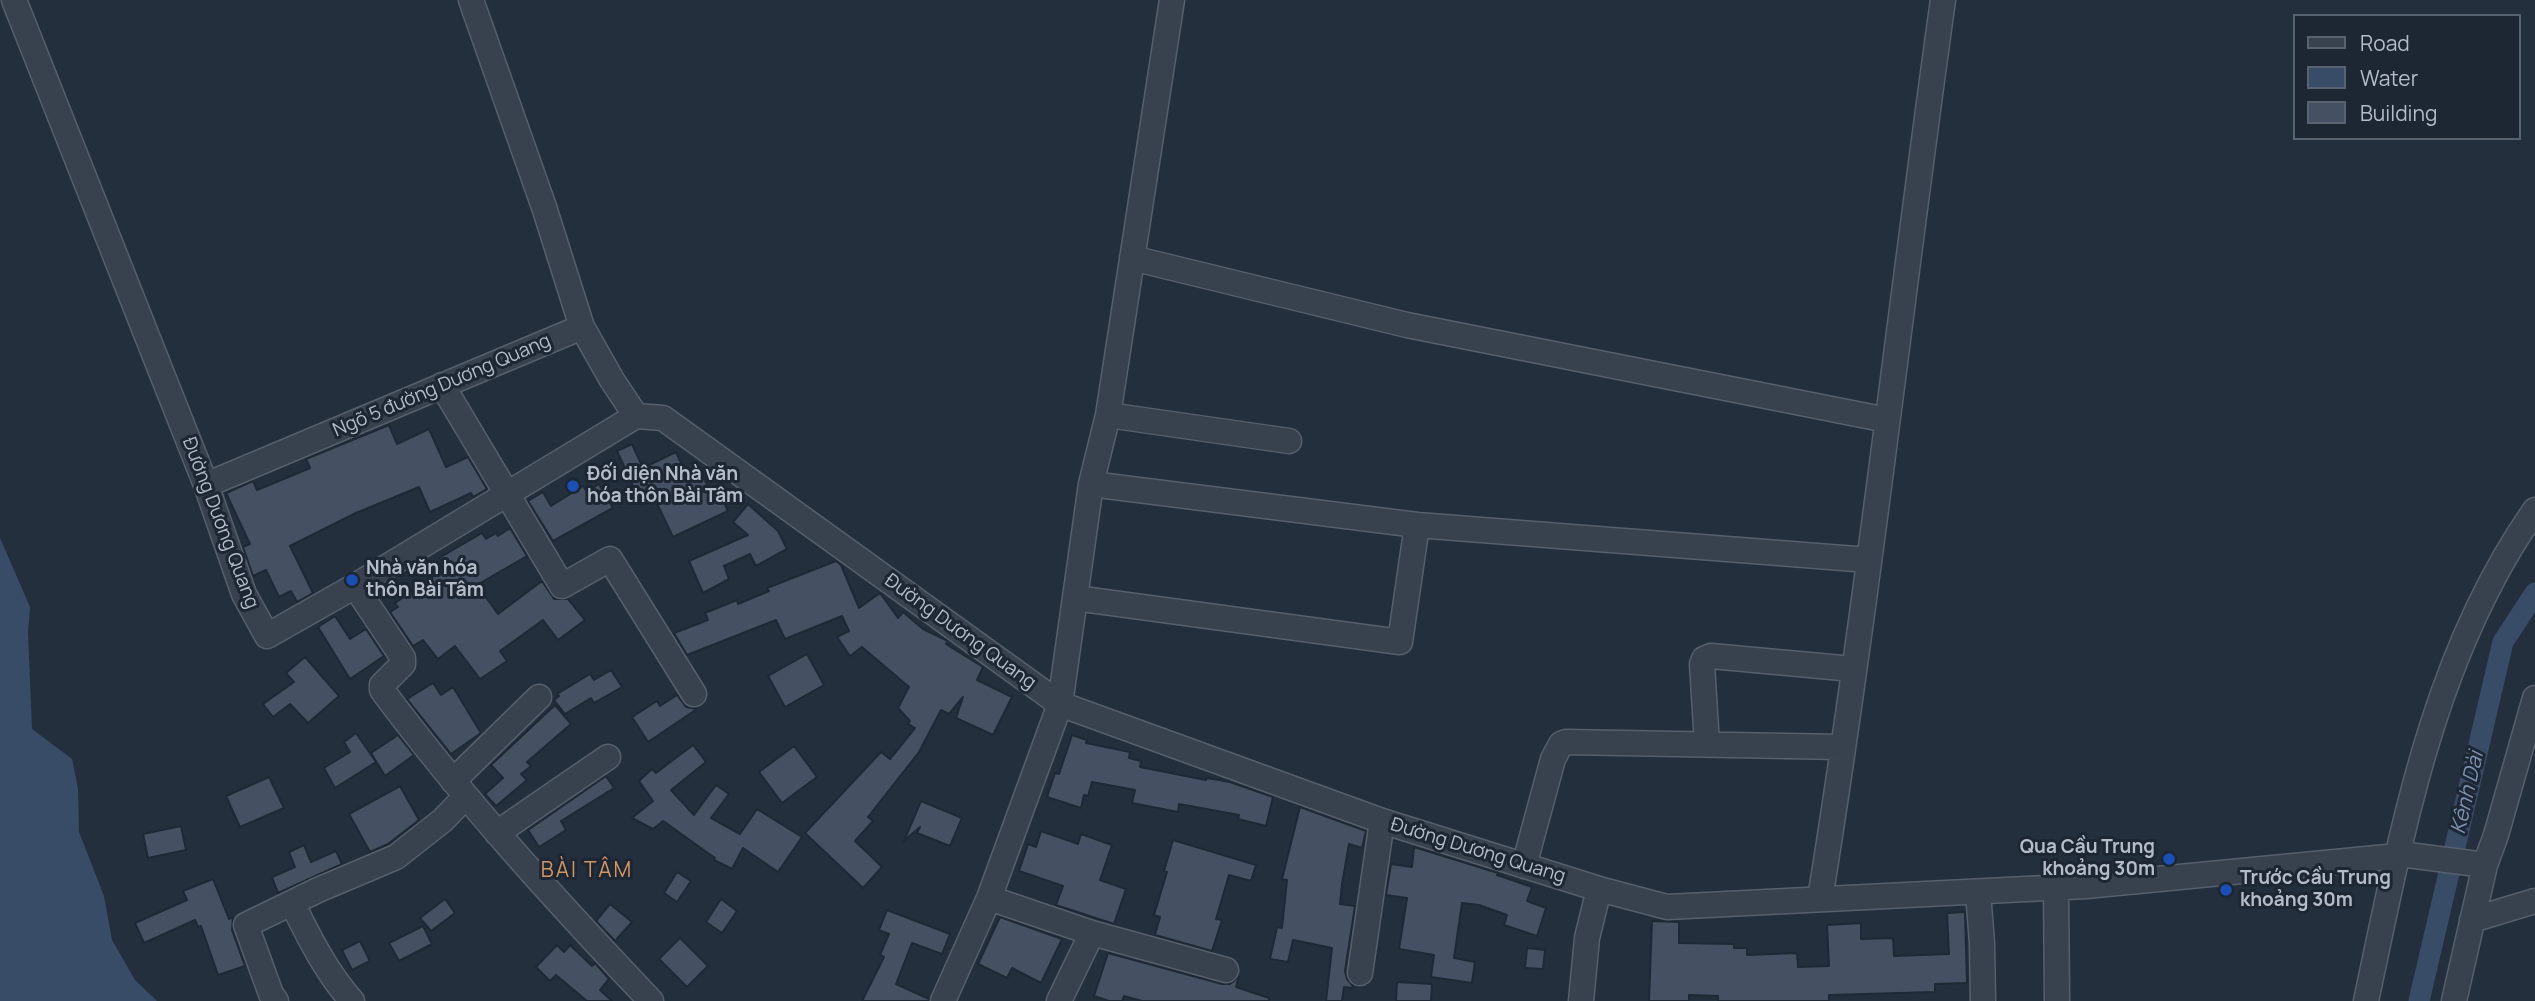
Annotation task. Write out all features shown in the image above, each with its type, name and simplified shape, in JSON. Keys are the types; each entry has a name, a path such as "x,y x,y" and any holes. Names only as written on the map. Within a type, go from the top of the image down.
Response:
{"street":[{"name":"Đường Dương Quang","path":"14,0 206,485 244,594 267,636 508,495 636,416 663,418 1060,704 1382,821 1599,889 1667,907 2056,887 2402,856 2480,865"},
{"path":"471,0 544,207 582,327 636,416"},
{"path":"943,1001 989,898 1060,704 1091,484 1108,415 1172,0"},
{"path":"1819,899 1869,560 1943,0"},
{"path":"1132,258 1407,325 1887,419"},
{"name":"Ngõ 5 đường Dương Quang","path":"206,485 582,327"},
{"path":"442,385 562,586 610,559 694,694"},
{"path":"1108,415 1289,441"},
{"path":"1091,484 1417,525 1869,560"},
{"path":"2366,1001 2442,691 2463,638 2513,541 2535,510"},
{"path":"1075,598 1400,642 1417,525"},
{"path":"355,586 403,658 403,664 382,685 382,690 497,833 651,1001"},
{"path":"1707,744 1702,664 1704,659 1711,656 1853,669"},
{"path":"276,1001 246,925 396,857 443,820 459,788 539,697"},
{"path":"2454,1001 2472,920 2480,865 2496,835 2530,734 2535,698"},
{"path":"1524,866 1547,777 1561,744 1572,741 1842,747"},
{"path":"497,833 608,757"},
{"path":"1360,973 1382,821"},
{"path":"2056,887 2057,1001"},
{"path":"1581,1001 1587,938 1599,889"},
{"path":"1978,892 1983,1001"},
{"path":"989,898 1092,933 1226,970"},
{"path":"2472,920 2535,901"},
{"path":"292,903 313,945 352,1001"},
{"path":"1059,1001 1092,933"}],"water":[{"path":"0,538 30,607 28,633 32,729 72,759 78,789 79,832 104,896 112,940 135,980 157,1001 0,1001"}],"building":[{"path":"389,425 397,444 429,429 446,467 468,457 487,489 473,497 471,493 430,512 419,487 356,513 290,546 313,593 297,602 291,591 279,597 266,570 253,576 243,547 250,544 226,493 253,481 257,490 310,468 306,459"},
{"path":"632,444 643,468 676,452 687,476 700,470 714,500 721,496 728,511 673,537 652,493 639,499 617,451"},
{"path":"599,484 613,508 553,541 528,501 543,492 551,506 583,486 587,492"},
{"path":"748,504 778,531 787,549 756,566 750,554 724,566 729,579 703,593 689,561 748,535 733,522"},
{"path":"510,528 527,556 477,585 498,614 542,581 554,599 568,599 585,620 558,640 543,620 500,651 507,661 480,679 455,646 438,659 423,640 413,646 390,612 398,607 395,603 446,568 439,558 482,533 486,539 496,533 498,536"},
{"path":"836,561 841,565 859,608 880,593 898,618 903,612 923,629 948,641 946,644 983,667 977,680 1012,697 993,735 956,718 963,697 949,714 941,710 919,752 868,817 873,821 855,841 882,867 863,888 805,833 881,752 890,759 915,728 908,724 910,721 898,708 909,687 862,647 850,656 837,637 849,631 842,616 785,639 776,620 687,655 674,633 708,620 705,613 737,600 738,604 769,591 767,588"},
{"path":"335,616 350,639 366,629 384,656 350,679 318,627"},
{"path":"807,654 824,685 785,707 768,676"},
{"path":"305,657 339,696 308,723 290,704 273,717 263,704 294,682 286,673"},
{"path":"611,670 622,687 594,703 591,698 565,714 554,700 559,696 557,694 590,674 594,680"},
{"path":"433,683 441,695 453,687 481,733 451,754 407,699"},
{"path":"677,695 686,707 697,709 648,742 632,717 657,701 660,706"},
{"path":"555,705 571,724 527,762 531,766 521,774 527,780 496,806 485,794 503,778 491,765"},
{"path":"356,733 376,762 335,788 324,768 350,752 344,742"},
{"path":"398,735 414,755 385,776 371,753"},
{"path":"1072,735 1087,740 1086,743 1130,752 1129,758 1141,761 1140,767 1230,782 1273,797 1266,826 1238,819 1239,815 1179,804 1178,812 1132,803 1135,790 1092,782 1088,796 1084,795 1081,808 1047,797 1055,773 1059,774"},
{"path":"693,745 706,762 671,790 694,815 716,785 729,794 711,818 740,834 757,809 802,837 778,872 743,848 732,869 714,860 715,858 663,821 653,829 632,818 653,801 639,781 652,769 656,773"},
{"path":"794,746 817,777 782,803 759,772"},
{"path":"606,776 614,788 561,821 566,830 539,847 528,830"},
{"path":"269,777 284,808 240,827 226,796"},
{"path":"400,786 419,820 388,844 370,852 349,814"},
{"path":"921,801 962,818 950,846 917,833 920,827 904,841"},
{"path":"1300,807 1366,831 1362,848 1349,844 1342,884 1340,904 1355,906 1345,971 1353,986 1344,987 1342,1001 1326,1001 1332,948 1293,940 1288,962 1270,959 1277,927 1282,928 1287,880 1282,879"},
{"path":"181,826 186,850 148,858 143,834"},
{"path":"1041,831 1078,844 1081,834 1112,845 1100,880 1126,889 1114,924 1056,905 1063,886 1019,871 1028,844 1036,847"},
{"path":"1173,840 1256,865 1251,881 1229,875 1216,919 1222,920 1212,951 1155,935 1160,917 1154,915"},
{"path":"304,845 311,862 336,851 342,864 278,893 272,877 295,867 289,852"},
{"path":"1414,847 1498,873 1497,875 1532,887 1527,901 1546,908 1537,936 1504,925 1507,915 1479,905 1462,903 1454,958 1475,962 1472,983 1431,977 1434,955 1399,949 1407,898 1386,895 1391,864 1412,867"},
{"path":"677,872 691,881 677,902 664,893"},
{"path":"213,879 229,919 233,917 232,930 245,966 218,975 201,926 198,927 195,920 144,943 135,923 187,900 183,891"},
{"path":"445,899 455,913 431,931 420,918"},
{"path":"721,899 737,911 722,933 706,922"},
{"path":"610,904 632,922 615,941 596,921"},
{"path":"887,910 950,934 942,954 912,943 896,984 929,999 928,1001 862,1001 884,957 880,955 889,934 879,930"},
{"path":"1965,912 1967,983 1935,984 1935,992 1829,995 1829,1001 1718,1001 1718,996 1689,995 1689,1001 1649,1001 1652,921 1679,922 1679,943 1734,944 1734,948 1747,948 1747,955 1797,953 1798,967 1829,966 1827,925 1861,923 1861,939 1893,938 1894,956 1949,954 1947,913"},
{"path":"1000,917 1062,939 1041,983 1012,968 1007,978 978,964"},
{"path":"423,926 432,944 399,961 389,943"},
{"path":"680,938 708,966 687,987 659,959"},
{"path":"360,941 370,961 352,970 342,950"},
{"path":"557,945 564,952 570,945 592,966 595,963 609,979 600,990 612,1001 587,1001 556,975 550,981 536,967"},
{"path":"1527,948 1545,950 1543,969 1525,968"},
{"path":"1108,953 1222,984 1230,984 1239,977 1236,987 1269,998 1269,1001 1142,1001 1124,996 1122,1001 1109,1001 1094,996"},
{"path":"1397,982 1432,984 1431,1001 1396,1001"}],"waterway":[{"name":"Kênh Dài","path":"2419,1001 2503,642 2535,593"}],"place":[{"name":"Đối diện Nhà văn hóa thôn Bài Tâm","path":"573,486"},
{"name":"Nhà văn hóa thôn Bài Tâm","path":"352,580"},
{"name":"Qua Cầu Trung khoảng 30m","path":"2169,859"},
{"name":"Trước Cầu Trung khoảng 30m","path":"2226,890"}],"district":[{"name":"BÀI TÂM","path":"587,871"}]}
